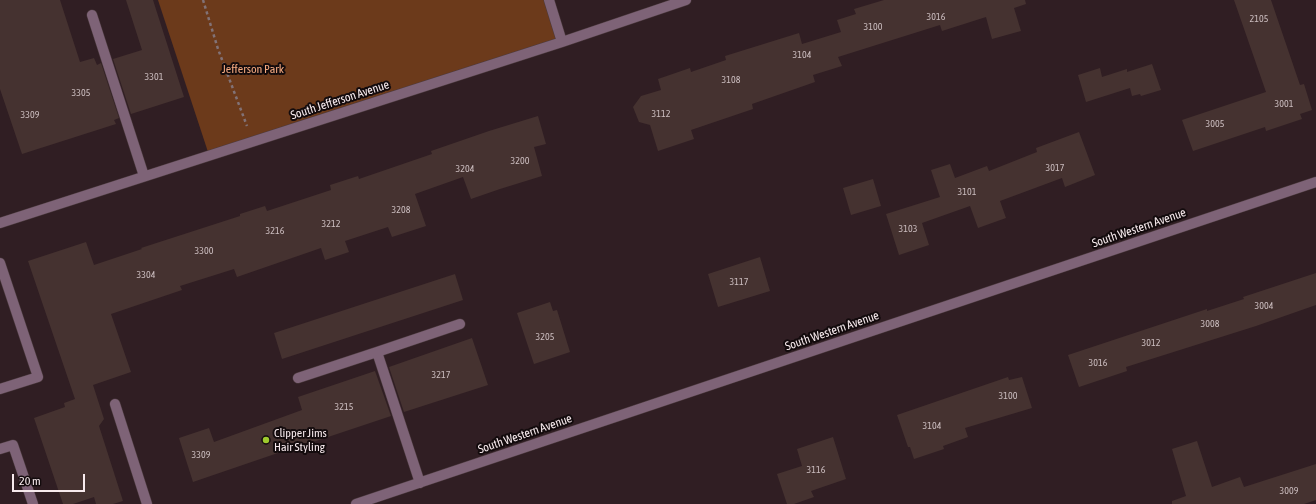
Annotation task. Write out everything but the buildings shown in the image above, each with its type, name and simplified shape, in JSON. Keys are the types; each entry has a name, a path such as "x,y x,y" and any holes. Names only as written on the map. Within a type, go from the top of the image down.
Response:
{"street":[{"path":"549,0 562,42"},
{"name":"South Jefferson Avenue","path":"0,223 562,42 686,0"},
{"path":"92,15 144,176"},
{"name":"South Western Avenue","path":"356,504 372,501 420,483 1316,182"},
{"path":"0,262 4,290 38,377 0,389"},
{"path":"298,378 460,324"},
{"path":"377,352 420,483"},
{"path":"114,404 147,504"},
{"path":"0,449 13,445 33,504"}],"path":[{"path":"203,0 234,93 253,141"}],"green space":[{"name":"Jefferson Park","path":"158,0 549,0 562,42 209,155"}],"place":[{"name":"Clipper Jims Hair Styling","path":"266,440"}]}
